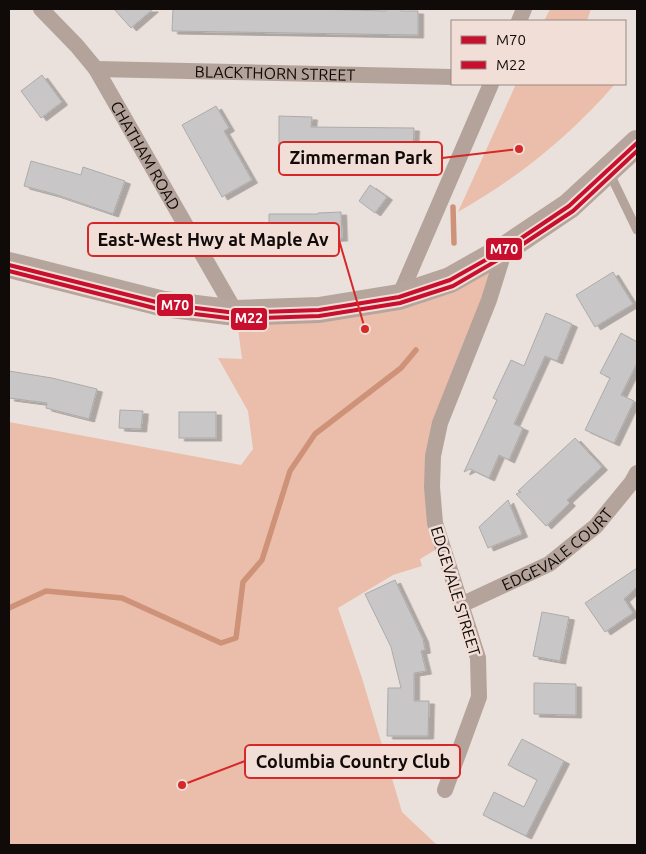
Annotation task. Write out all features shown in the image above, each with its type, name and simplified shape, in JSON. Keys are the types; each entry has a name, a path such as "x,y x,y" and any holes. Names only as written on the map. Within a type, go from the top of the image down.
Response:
{"main road":[{"path":"9,265 164,304 236,313 319,310 399,297 450,280 505,249 569,206 637,143"}],"street":[{"name":"CHATHAM ROAD","path":"41,9 77,46 96,69 236,313"},
{"name":"BLACKTHORN STREET","path":"96,69 451,77"},
{"path":"399,297 491,85"},
{"name":"EDGEVALE STREET","path":"445,790 479,697 478,658 435,523 432,487 433,456 440,423 489,300 505,249"},
{"name":"EDGEVALE COURT","path":"461,605 549,564 596,526 632,482 637,473"}],"lane":[{"path":"608,170 637,230"}],"shaded area":[{"path":"550,9 591,9 587,20 544,20"},
{"path":"516,85 614,85 580,121 542,155 502,185 458,212"},
{"path":"505,249 433,456 442,546 420,559 422,566 393,575 338,608 362,678 402,812 437,845 9,845 9,422 241,465 253,449 248,411 218,358 242,359 236,313 319,310"}],"building":[{"path":"114,9 153,9 131,28"},
{"path":"173,9 386,11 386,9 401,9 401,11 418,11 418,35 172,31"},
{"path":"42,75 62,102 41,118 21,91"},
{"path":"216,106 229,128 224,131 252,180 222,197 182,125"},
{"path":"279,116 312,117 311,127 414,128 413,152 311,148 311,150 279,150"},
{"path":"31,161 81,175 83,167 125,181 113,214 24,186"},
{"path":"370,185 387,197 375,213 359,201"},
{"path":"341,212 342,238 304,239 303,243 269,242 269,214"},
{"path":"613,272 633,304 595,327 576,295"},
{"path":"546,313 572,324 557,361 545,356 514,424 523,428 509,460 499,455 489,478 470,469 464,472 497,400 493,398 511,360 524,366"},
{"path":"621,333 637,342 637,363 621,395 634,401 614,443 585,430 610,378 600,373"},
{"path":"9,371 52,378 97,389 89,419 46,408 47,403 9,398"},
{"path":"120,410 143,411 141,429 119,428"},
{"path":"179,412 216,412 216,438 179,438"},
{"path":"575,438 602,467 567,500 570,503 546,526 516,494 521,492 518,491"},
{"path":"508,500 522,534 488,548 479,527"},
{"path":"637,568 637,587 624,599 633,613 605,632 585,603"},
{"path":"395,580 423,639 425,650 421,651 426,671 414,673 414,701 429,701 428,736 387,736 388,688 401,688 391,647 365,594"},
{"path":"542,612 569,617 560,661 533,656"},
{"path":"534,683 576,684 576,715 534,714"},
{"path":"522,739 564,761 526,836 483,815 494,792 524,807 537,780 508,765"}],"waterway":[{"path":"453,207 454,243"},
{"path":"9,608 46,591 122,598 221,643 236,638 243,582 262,560 290,471 315,434 401,368 416,350"}],"transit line":[{"name":"M70","path":"9,265 164,304 236,313 319,310 399,297 450,280 505,249 569,206 637,143"},
{"name":"M22","path":"9,271 162,310 236,319 319,316 400,303 453,286 508,254 573,211 637,151"}],"place":[{"name":"Zimmerman Park","path":"519,149"},
{"name":"East-West Hwy at Maple Av","path":"365,329"},
{"name":"Columbia Country Club","path":"182,785"}]}
